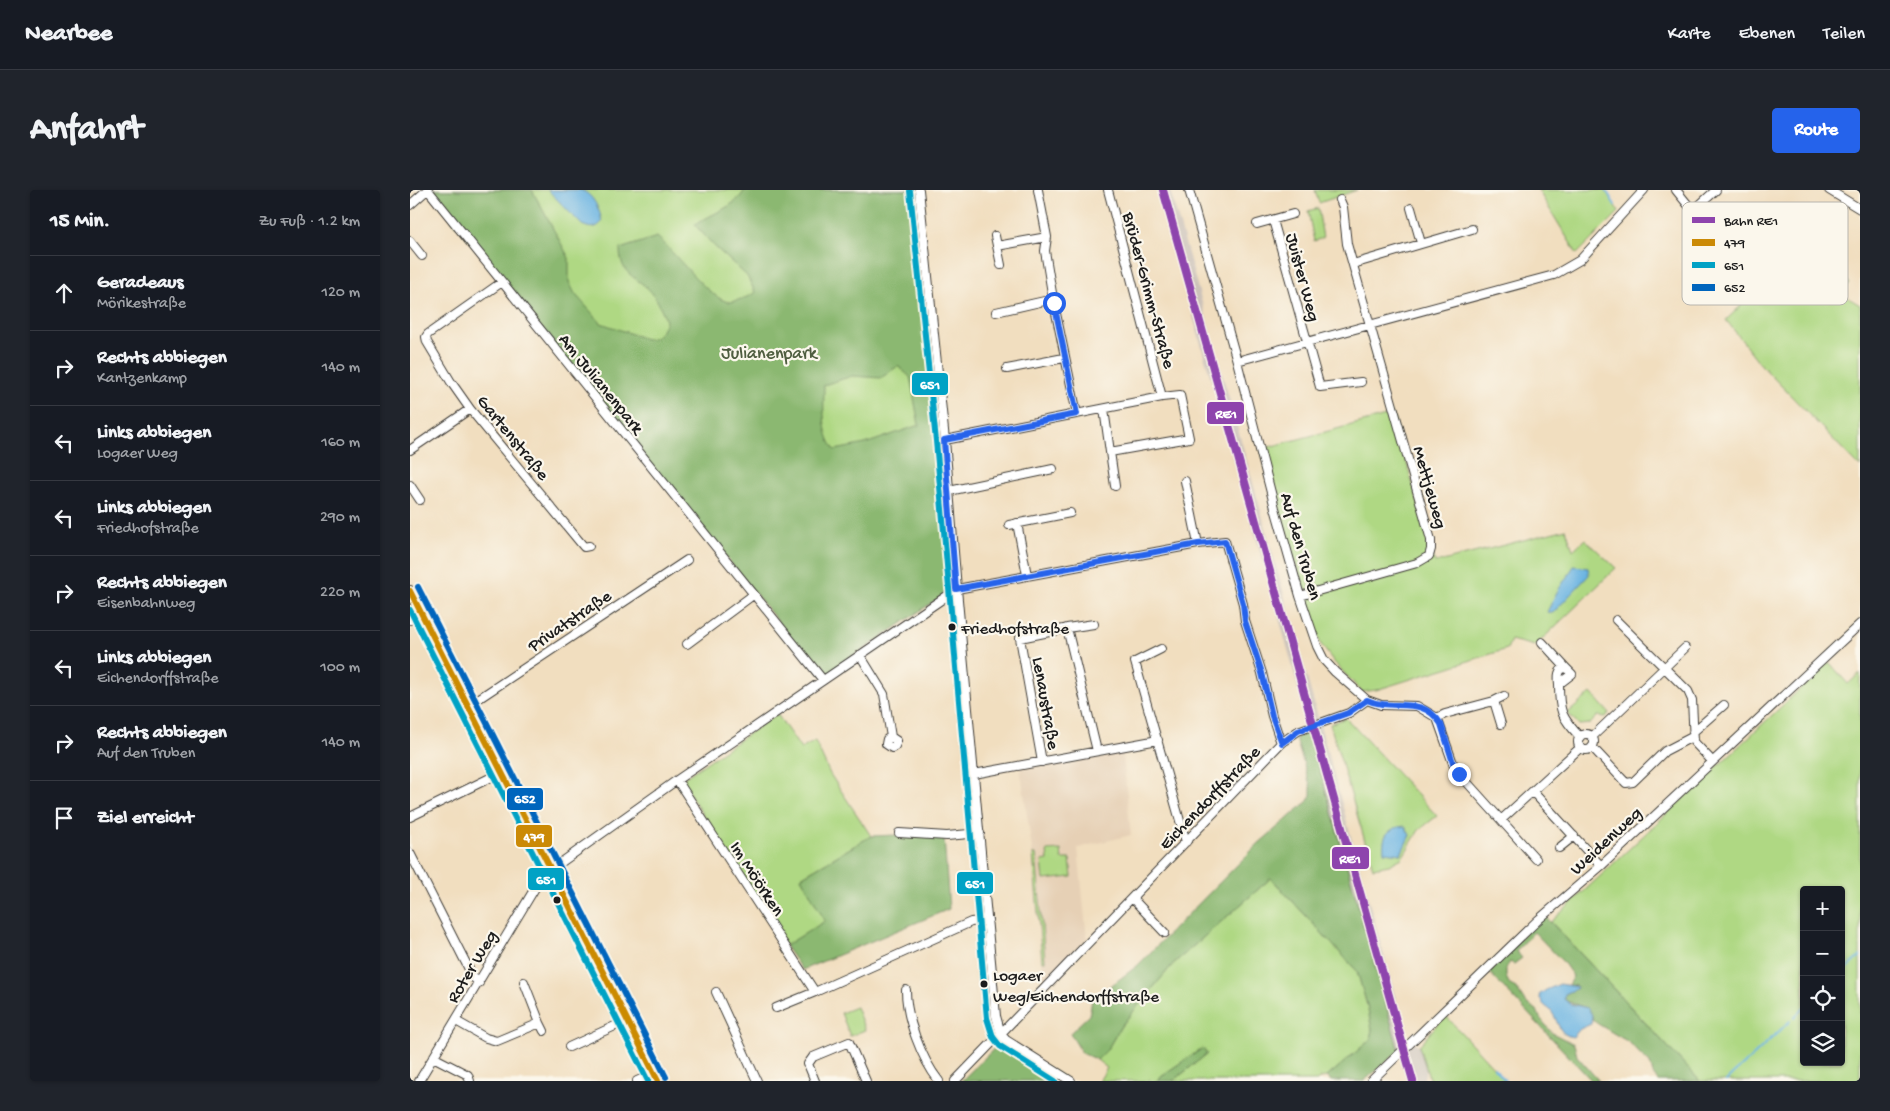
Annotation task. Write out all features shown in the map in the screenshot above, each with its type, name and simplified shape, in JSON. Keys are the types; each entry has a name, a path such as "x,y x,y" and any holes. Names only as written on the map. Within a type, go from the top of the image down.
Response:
{"main road":[{"path":"410,591 416,610 469,705 657,1077"}],"street":[{"name":"Am Julianenpark","path":"410,205 428,190 823,680"},
{"path":"919,190 949,491 956,589 996,1016 1001,1034 1011,1044 1071,1081"},
{"path":"1038,190 1047,237 1045,251 1053,299 1077,414"},
{"name":"Brüder-Grimm-Straße","path":"1108,190 1162,398"},
{"name":"Auf den Truben","path":"1190,190 1300,596 1314,638 1324,660 1343,681 1367,700 1381,705 1417,706 1437,718"},
{"path":"1238,362 1371,324 1554,276 1580,260 1644,190"},
{"path":"1676,190 1686,202"},
{"path":"1703,202 1716,190"},
{"path":"1829,190 1848,202"},
{"path":"1340,200 1343,207 1347,244 1371,324"},
{"path":"1848,202 1860,210"},
{"path":"1411,208 1421,243"},
{"name":"Juister Weg","path":"1257,224 1293,214"},
{"name":"Juister Weg","path":"1273,220 1320,387"},
{"path":"1353,264 1472,229"},
{"path":"995,236 1001,265"},
{"path":"997,246 1047,237"},
{"path":"410,241 422,256"},
{"name":"Gartenstraße","path":"502,282 426,337 451,382 470,408 584,547 589,546"},
{"path":"996,312 1053,299"},
{"name":"Mettjeweg","path":"1300,596 1417,563 1429,556 1431,549 1431,540 1371,324"},
{"path":"1007,369 1064,358"},
{"path":"1310,390 1361,382"},
{"path":"944,440 1180,395 1189,438 1110,452"},
{"path":"410,450 470,408"},
{"path":"1104,409 1115,486"},
{"path":"949,491 1053,469"},
{"path":"1185,481 1198,544"},
{"path":"410,485 420,500"},
{"path":"1026,575 1013,524 1070,513"},
{"path":"552,869 676,780 956,589 1198,544 1225,541 1243,604 1245,621 1262,673 1272,716 1282,743"},
{"name":"Privatstraße","path":"469,705 687,560"},
{"path":"687,644 754,595"},
{"path":"410,620 416,610"},
{"path":"1616,620 1688,691 1692,700 1694,742 1712,760"},
{"name":"Lenaustraße","path":"1042,762 1020,638 1094,624"},
{"name":"Weidenweg","path":"1371,1081 1538,920 1601,866 1712,760 1860,624"},
{"name":"Lenaustraße","path":"1067,628 1096,751"},
{"path":"1542,642 1572,674 1559,684 1562,715 1580,737"},
{"path":"1161,648 1135,662 1186,842"},
{"path":"1592,737 1685,648"},
{"path":"860,655 884,694 891,737"},
{"path":"1504,696 1494,701 1445,714 1437,718 1441,724 1455,769 1536,859"},
{"name":"Eichendorffstraße","path":"955,1081 1282,743 1298,731 1348,713 1367,700"},
{"path":"1494,701 1501,724"},
{"path":"1592,747 1629,784 1666,751 1693,735 1724,705"},
{"path":"1586,734 1592,737 1594,742 1592,747 1586,750 1580,747 1578,742 1580,737 1586,734"},
{"name":"Lenaustraße","path":"974,774 1158,740"},
{"path":"1502,820 1580,747"},
{"path":"410,817 502,772"},
{"name":"Im Möörken","path":"676,780 815,992"},
{"path":"1533,792 1601,866"},
{"path":"899,833 947,836 980,833"},
{"path":"1560,848 1574,836"},
{"path":"410,853 472,977 479,983"},
{"name":"Roter Weg","path":"419,1081 435,1058 541,878 552,869"},
{"path":"1132,898 1165,933"},
{"path":"776,1008 971,922 988,920"},
{"path":"524,982 544,1031"},
{"path":"906,990 906,1002 923,1056 939,1081"},
{"path":"716,992 757,1081"},
{"path":"569,1047 628,1020"},
{"path":"456,1021 486,1038 497,1041 540,1023"},
{"path":"815,1081 808,1064 813,1057 849,1042 866,1081"},
{"path":"435,1058 468,1075 470,1081"},
{"path":"637,1081 657,1077"}],"shaded area":[{"path":"1157,190 1170,190 1406,1035 1419,1046 1426,1070 1423,1081 1407,1081 1290,657"},
{"path":"1122,746 1131,835 1078,848 1087,939 1044,986 1032,849 1020,766"}],"green space":[{"name":"Julianenpark","path":"428,190 916,190 952,589 823,677"},
{"name":"Julianenpark","path":"428,190 532,190 569,258 569,282 575,294 601,323 646,339 654,338 662,331 666,321 654,295 626,270 621,258 620,249 657,237 713,294 722,300 733,302 755,292 747,276 714,246 695,225 729,206 745,190 916,190 952,589 823,677","holes":["898,366 910,377 919,425 865,444 835,450 825,427 824,385 852,376 881,378"]},
{"path":"1315,190 1357,190 1319,203"},
{"path":"1538,190 1605,190 1619,212 1577,254"},
{"path":"1318,208 1323,238 1314,241 1308,211"},
{"path":"1848,298 1860,305 1860,467 1762,366 1726,320 1742,305 1848,305"},
{"path":"1393,414 1435,563 1566,529 1573,550 1585,539 1616,568 1535,646 1511,640 1507,649 1376,690 1362,692 1334,662 1320,643 1261,449"},
{"path":"1829,662 1848,684 1860,673 1860,1081 1700,1081 1551,922"},
{"path":"1591,693 1609,713 1606,717 1598,716 1590,724 1579,725 1568,713"},
{"path":"777,714 801,749 815,741 830,774 871,836 801,877 826,921 785,946 681,780"},
{"path":"1346,718 1437,816 1419,830 1402,858 1389,865 1373,868 1330,724","holes":["1410,835 1401,854 1384,852"]},
{"path":"1309,731 1399,1051 1364,1081 1331,1081 1327,1077 1370,1040 1372,1029 1367,1005 1357,971 1271,878 1173,964 1121,1026 1107,1050 1097,1060 1082,1053 1070,1033 1089,1015 1092,1000 1137,966 1258,844 1308,801 1311,795 1311,788 1296,739"},
{"path":"871,836 944,837 949,909 802,970 785,946 825,921 801,877"},
{"path":"1061,850 1062,859 1070,859 1072,877 1044,880 1042,861 1048,860 1047,851"},
{"path":"1033,854 1036,854 1045,961 1042,961"},
{"path":"1271,878 1357,971 1372,1030 1370,1040 1327,1077 1320,1078 1317,1081 1173,1081 1207,1054 1203,1048 1161,1076 1158,1081 1099,1081 1107,1068 1097,1060 1107,1050 1121,1026 1173,964"},
{"path":"1544,915 1700,1081 1658,1081 1653,1074 1650,1063 1630,1043 1598,1024 1593,1020 1591,1013 1584,1007 1566,1001 1565,994 1577,988 1576,986 1568,985 1573,976 1563,962 1534,932 1516,951 1522,958 1514,964 1510,962 1506,968 1506,977 1510,985 1516,988 1525,1002 1537,1010 1540,1018 1552,1033 1574,1044 1577,1056 1599,1081 1592,1081 1487,970"},
{"path":"856,1007 865,1030 850,1036 841,1013"},
{"path":"1445,1015 1506,1081 1430,1081 1419,1046"},
{"path":"1003,1040 1069,1081 1060,1081 1047,1069 1044,1074 1051,1081 961,1081"},
{"path":"1203,1048 1207,1054 1173,1081 1158,1081 1161,1076"}],"water":[{"path":"548,190 580,190 585,192 595,203 600,212 602,222 593,228 582,225"},
{"path":"1574,566 1588,568 1589,575 1553,613 1547,612 1557,592"},
{"path":"1405,826 1410,835 1401,854 1384,852 1384,841 1387,833"},
{"path":"1560,984 1577,987 1565,994 1564,999 1570,1004 1588,1008 1592,1015 1591,1024 1580,1029 1573,1037 1568,1036 1562,1031 1553,1014 1542,1003 1539,995"}],"waterway":[{"path":"1606,190 1615,205"},
{"path":"1845,969 1860,956"},
{"path":"1794,1017 1800,1012"},
{"path":"1726,1081 1790,1021"},
{"path":"1494,1068 1506,1081"}],"rail line":[{"name":"RE1","path":"1163,190 1413,1081"}],"transit line":[{"name":"651","path":"910,191 936,441 987,1018 993,1037 1000,1046 1055,1081"},
{"name":"652","path":"418,587 666,1077"},
{"name":"479","path":"410,591 658,1081"},
{"name":"651","path":"410,610 648,1081"}],"place":[{"name":"Friedhofstraße","path":"952,627"},
{"name":"Logaer Weg/Eichendorffstraße","path":"984,984"}],"route":[{"path":"1054,303 1077,414 944,440 956,589 1198,544 1225,541 1243,604 1245,621 1262,673 1272,716 1282,743 1298,731 1348,713 1367,700 1381,705 1410,704 1437,718 1441,724 1452,762 1459,774"}]}
